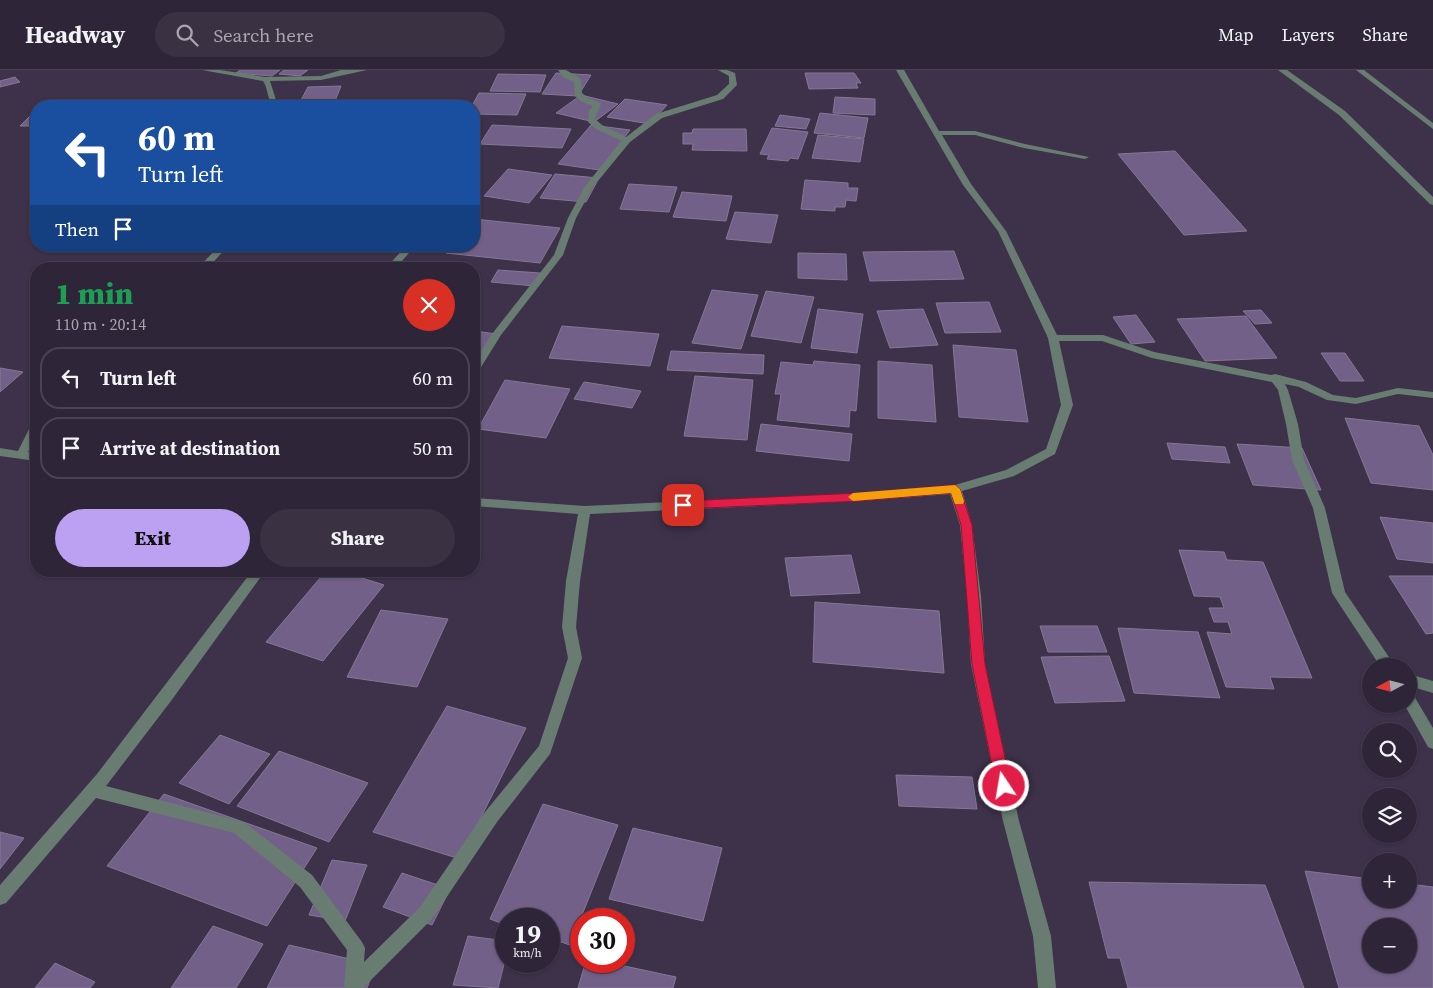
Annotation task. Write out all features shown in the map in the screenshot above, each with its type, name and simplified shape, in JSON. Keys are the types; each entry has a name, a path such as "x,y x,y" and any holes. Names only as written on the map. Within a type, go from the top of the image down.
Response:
{"street":[{"path":"206,70 265,78 321,78 363,70"},
{"path":"562,70 566,75 578,81 578,94 585,100 598,105 593,111 591,120 599,127 627,140"},
{"path":"480,361 497,334 558,255 572,218 589,186 627,140 659,116 720,97 733,85 732,75 722,70"},
{"path":"480,502 584,510 860,497 955,489 1010,473 1051,451 1067,405 1053,338 1002,231 967,186 900,70"},
{"path":"1282,70 1342,114 1433,202"},
{"path":"1360,70 1433,128"},
{"path":"265,78 270,85 273,100"},
{"path":"936,133 975,133 1024,146 1084,156"},
{"path":"209,262 218,252"},
{"path":"396,262 406,252"},
{"path":"1053,338 1102,338 1152,355 1275,377 1302,384 1331,398 1356,400 1398,391 1433,395"},
{"path":"1275,377 1283,390 1292,424 1298,460 1319,508 1339,593 1383,658"},
{"path":"21,455 30,438"},
{"path":"0,452 30,456"},
{"path":"955,489 966,525 978,664 1011,821 1042,936 1047,988"},
{"path":"353,987 426,913 491,817 546,749 575,658 569,627 573,581 584,510"},
{"path":"0,896 29,866 152,717 255,577"},
{"path":"1418,684 1433,687"},
{"path":"1416,713 1433,742"},
{"path":"92,790 238,827 306,881 356,948 353,987"}],"building":[{"path":"240,70 280,70 272,76 236,73"},
{"path":"284,70 308,70 300,76 279,74"},
{"path":"556,73 591,75 578,96 542,94"},
{"path":"805,73 854,73 861,83 856,83 858,88 809,89"},
{"path":"498,74 546,75 540,92 490,91"},
{"path":"15,77 20,82 0,87 0,81"},
{"path":"341,86 335,100 301,100 308,87"},
{"path":"479,93 526,94 517,115 480,114 480,100 475,100"},
{"path":"581,95 618,104 594,122 556,113"},
{"path":"835,97 875,99 875,115 833,113"},
{"path":"625,99 667,105 650,124 607,117"},
{"path":"820,113 868,118 864,138 814,133"},
{"path":"780,115 810,119 806,129 775,126"},
{"path":"30,116 30,126 20,126"},
{"path":"492,125 571,129 562,148 480,144"},
{"path":"591,125 630,130 599,170 558,164"},
{"path":"772,128 808,132 798,159 790,158 788,161 767,159 769,155 760,154"},
{"path":"693,129 746,129 747,151 692,150 693,144 683,144 683,133 692,133"},
{"path":"818,135 864,139 860,162 812,158"},
{"path":"1175,151 1247,231 1184,235 1118,154"},
{"path":"508,169 552,175 529,203 484,196"},
{"path":"555,174 599,178 586,202 540,198"},
{"path":"805,180 848,183 848,188 858,188 856,201 846,200 845,207 835,207 835,211 801,209"},
{"path":"629,184 677,187 669,212 620,209"},
{"path":"682,192 732,196 726,221 673,217"},
{"path":"735,212 778,215 771,243 726,239"},
{"path":"480,220 560,228 540,263 446,253 480,252"},
{"path":"954,251 964,279 870,281 863,252"},
{"path":"798,253 846,254 847,280 798,278"},
{"path":"498,270 540,273 534,286 491,282"},
{"path":"712,290 758,295 741,349 692,343"},
{"path":"766,291 814,297 801,343 751,336"},
{"path":"989,302 1001,332 945,333 936,303"},
{"path":"818,309 863,314 857,353 811,348"},
{"path":"923,309 938,345 890,348 877,311"},
{"path":"1261,310 1272,323 1255,324 1243,311"},
{"path":"1136,315 1155,342 1131,344 1113,317"},
{"path":"1246,316 1277,358 1205,361 1177,319"},
{"path":"562,326 659,334 650,366 549,358"},
{"path":"480,332 497,334 480,361"},
{"path":"953,345 1016,350 1028,422 959,417"},
{"path":"671,351 764,355 763,374 667,370"},
{"path":"1321,353 1345,353 1364,381 1340,381"},
{"path":"814,361 860,365 856,411 850,410 849,427 777,420 781,394 775,394 781,362 813,365"},
{"path":"878,361 932,365 936,422 878,418"},
{"path":"0,368 23,372 0,392"},
{"path":"695,376 753,380 747,440 684,436"},
{"path":"505,380 570,389 546,438 480,429 480,425"},
{"path":"584,382 641,391 632,408 574,399"},
{"path":"1345,418 1419,426 1433,455 1433,490 1371,483"},
{"path":"761,424 852,434 849,461 756,451"},
{"path":"1167,443 1225,447 1230,463 1172,459"},
{"path":"1237,444 1302,448 1321,490 1253,485"},
{"path":"1380,517 1433,523 1433,563 1397,559"},
{"path":"1179,550 1224,552 1227,560 1263,562 1312,678 1270,677 1274,689 1226,687 1207,632 1232,634 1228,622 1214,622 1209,608 1224,608 1220,597 1194,596"},
{"path":"851,555 860,593 791,596 785,558"},
{"path":"1389,576 1433,576 1433,633 1426,634"},
{"path":"321,577 359,577 384,585 323,661 266,642"},
{"path":"815,602 939,611 944,673 813,662"},
{"path":"381,610 448,619 417,687 347,677"},
{"path":"1040,626 1097,626 1107,652 1048,652"},
{"path":"1118,628 1198,632 1220,698 1134,693"},
{"path":"1109,656 1125,701 1055,703 1041,657"},
{"path":"447,706 526,728 460,859 373,832"},
{"path":"220,735 270,754 229,804 179,783"},
{"path":"279,751 368,783 329,842 237,806"},
{"path":"896,775 972,777 977,809 899,806"},
{"path":"164,794 317,848 267,926 107,866"},
{"path":"543,804 618,825 585,908 570,908 570,945 560,942 560,908 495,908"},
{"path":"633,828 722,848 703,921 609,899"},
{"path":"0,832 24,838 0,869"},
{"path":"332,860 367,865 345,921 309,915"},
{"path":"1305,871 1362,878 1362,908 1417,908 1417,885 1433,887 1433,988 1339,988"},
{"path":"402,873 450,889 432,925 383,907"},
{"path":"1089,882 1265,885 1304,988 1128,988 1120,958 1108,958"},
{"path":"495,908 495,921 490,919"},
{"path":"213,926 263,944 236,988 171,988"},
{"path":"468,936 495,940 495,973 502,973 498,988 453,985"},
{"path":"289,945 376,965 367,988 267,988"},
{"path":"55,963 95,982 90,988 35,988"},
{"path":"635,968 676,977 673,988 578,988 582,973 635,973"}],"slow traffic":[{"path":"853,497 955,489 959,501"}],"route":[{"path":"683,505 860,497 955,489 966,525 974,596 978,664 1004,786"}]}
